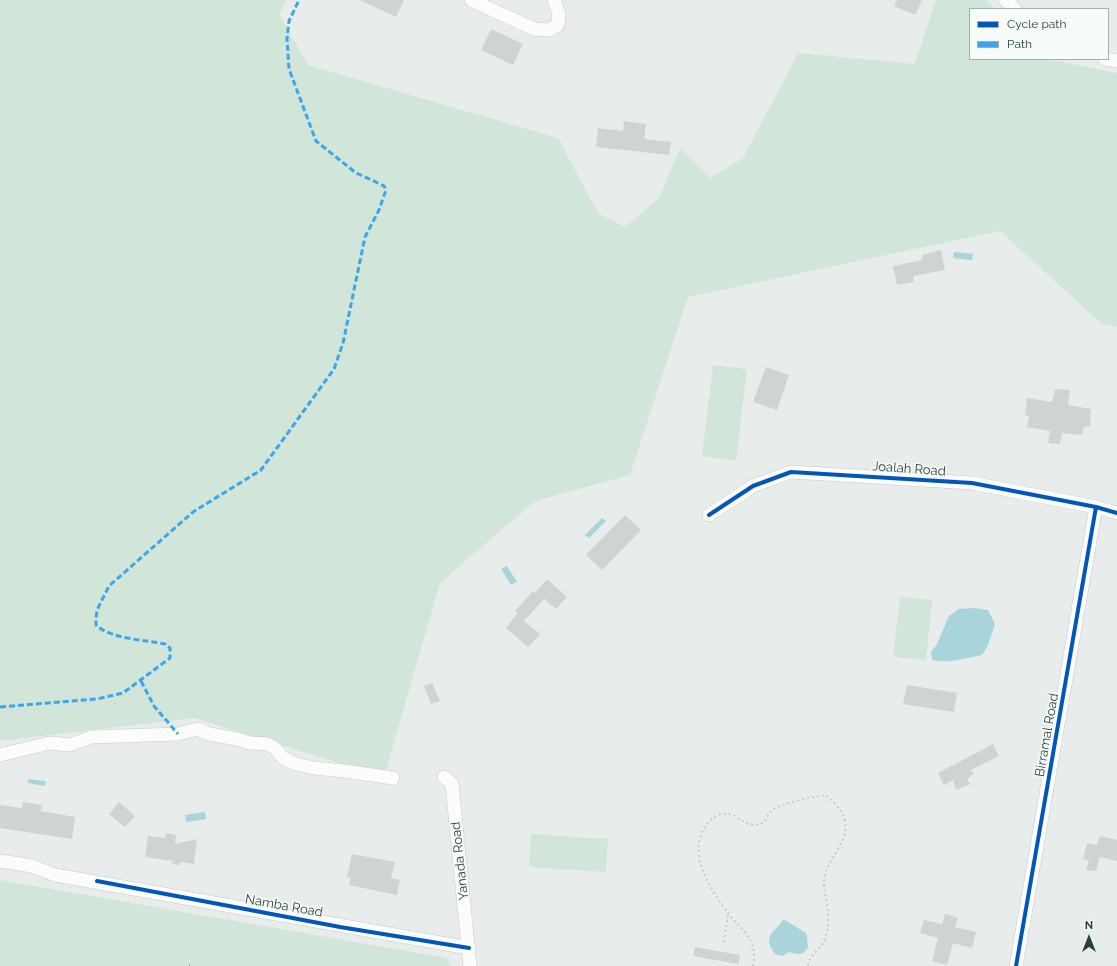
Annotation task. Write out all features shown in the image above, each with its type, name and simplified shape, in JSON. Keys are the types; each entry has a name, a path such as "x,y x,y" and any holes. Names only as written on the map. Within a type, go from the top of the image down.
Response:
{"street":[{"path":"471,0 534,29 549,30 558,25 559,14 554,0"},
{"path":"1005,0 1014,8"},
{"name":"Joalah Road","path":"709,516 753,486 791,472 972,483 1096,507 1117,513"},
{"name":"Birramal Road","path":"1016,966 1096,507"},
{"path":"0,755 50,743 70,745 90,736 178,734 198,729 209,734 250,743 267,744 275,748 283,758 296,764 314,768 393,778"},
{"name":"Yanada Road","path":"444,777 452,784 469,948"},
{"name":"Namba Road","path":"0,861 32,866 55,875 340,927 469,948"},
{"path":"469,948 470,966"}],"path":[{"path":"753,966 755,955 751,942 728,914 705,876 700,864 698,848 699,840 707,823 716,816 726,813 735,815 755,825 764,822 770,812 780,807 802,799 825,795 833,800 838,807 845,821 845,831 825,874 824,893 827,903 829,922 820,949 808,962 808,966"},
{"path":"724,942 728,914"}],"green space":[{"path":"0,0 287,0 279,14 308,65 558,138 598,213 625,227 659,198 680,148 710,178 743,158 798,53 915,64 936,0 986,0 994,8 969,8 969,60 1052,60 1117,73 1117,327 1102,324 1000,231 688,297 630,475 535,501 440,583 384,777 194,718 0,741"},
{"path":"713,365 747,369 736,461 702,456"},
{"path":"900,597 932,600 926,660 893,657"},
{"path":"531,834 608,839 606,872 529,867"},
{"path":"0,880 447,958 450,966 0,966"}],"water":[{"path":"954,252 973,254 972,260 953,258"},
{"path":"602,518 606,521 589,538 585,535"},
{"path":"507,566 517,582 511,585 501,569"},
{"path":"974,608 988,610 995,624 988,645 982,655 951,661 932,660 931,652 937,644 949,616 959,609"},
{"path":"28,779 46,781 45,786 28,783"},
{"path":"205,812 206,819 186,822 185,815"},
{"path":"783,919 806,933 808,947 805,952 795,954 789,952 783,956 775,954 769,942 771,934"}],"building":[{"path":"360,0 404,0 396,17"},
{"path":"897,0 922,0 915,15 894,6"},
{"path":"491,29 523,44 513,65 481,50"},
{"path":"624,121 646,124 644,139 671,142 669,155 596,147 598,128 623,131"},
{"path":"941,250 945,270 913,276 914,282 897,285 893,266 923,260 922,255"},
{"path":"766,367 789,375 777,410 753,402"},
{"path":"1055,389 1070,390 1068,405 1091,409 1090,426 1084,427 1082,435 1062,433 1060,444 1048,443 1050,431 1027,427 1029,416 1025,415 1027,398 1052,402"},
{"path":"625,515 641,530 602,570 586,555"},
{"path":"547,579 567,597 556,609 544,599 524,621 540,634 528,647 506,628 518,613 515,611 533,591 535,593"},
{"path":"432,683 440,701 431,704 424,686"},
{"path":"907,685 957,693 954,712 903,704"},
{"path":"993,744 999,756 971,770 974,774 967,779 970,784 956,790 953,780 944,785 938,773"},
{"path":"23,802 42,805 41,811 75,817 72,839 0,828 0,805 22,808"},
{"path":"119,802 135,816 125,827 109,814"},
{"path":"166,833 176,835 175,844 197,839 194,864 181,862 180,865 172,864 173,861 145,857 148,836 165,838"},
{"path":"1100,836 1117,840 1117,861 1100,857 1096,871 1086,870 1089,860 1083,859 1087,843 1097,845"},
{"path":"352,854 395,862 391,878 400,880 397,895 349,885 351,878 347,877"},
{"path":"945,914 958,918 955,927 976,932 972,948 953,943 947,965 932,961 938,938 920,933 924,920 942,924"},
{"path":"695,947 740,955 738,964 693,956"}],"marked path":[{"path":"0,707 97,699 123,693 170,658 170,648 165,644 119,636 102,630 96,625 97,610 109,586 193,512 261,470 334,369 343,343 365,237 379,210 386,190 384,186 356,173 316,141 289,69 287,39 289,21 299,0"},
{"path":"141,681 154,706 178,734"}],"cycle path":[{"path":"709,515 753,486 791,472 972,483 1096,507 1117,513"},
{"path":"1016,966 1096,507"},
{"path":"97,881 340,927 469,948"}]}
